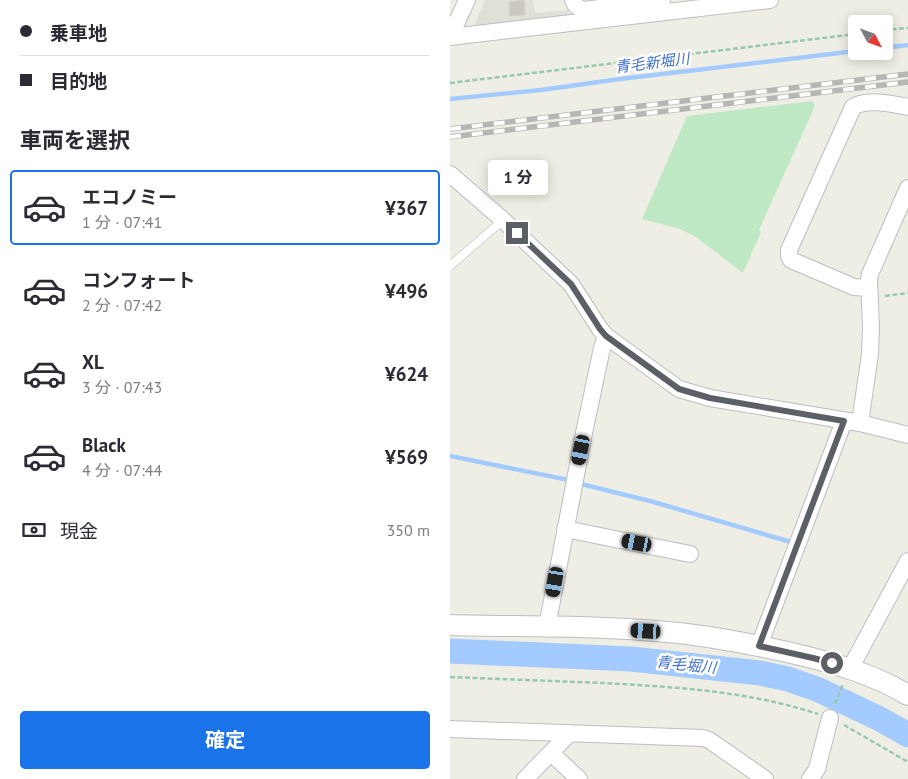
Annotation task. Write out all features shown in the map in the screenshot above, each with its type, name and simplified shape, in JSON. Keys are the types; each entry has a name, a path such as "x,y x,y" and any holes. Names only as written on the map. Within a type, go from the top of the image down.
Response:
{"street":[{"path":"450,37 467,0"},
{"path":"573,0 574,4 584,10 662,0"},
{"path":"450,37 770,0"},
{"path":"870,293 791,260 789,250 852,107 856,104 881,102 908,107"},
{"path":"450,174 503,220 571,284 606,336 679,389 710,398 852,422 908,435"},
{"path":"759,646 852,422 870,354 870,274 908,188"},
{"path":"547,627 584,433 606,336"},
{"path":"565,529 690,554"},
{"path":"847,676 908,561"},
{"path":"450,625 666,632 731,640 813,658 847,676 876,679 908,695"},
{"path":"810,779 817,769 832,712"},
{"path":"450,729 703,738 709,740 765,779"},
{"path":"525,779 570,733"},
{"path":"551,754 579,779"}],"lane":[{"path":"450,266 503,220"}],"path":[{"path":"893,29 908,28"},
{"path":"450,84 848,35"},
{"path":"870,293 908,293"},
{"path":"832,712 847,676"},
{"path":"450,677 668,686 746,696 791,706 832,712 850,728 908,762"}],"shaded area":[{"path":"485,0 533,0 535,13 568,10 570,19 472,31"}],"green space":[{"path":"812,101 815,106 759,230 761,232 743,273 696,237 680,229 642,219 687,116"}],"building":[{"path":"524,0 525,15 510,16 509,2"}],"waterway":[{"name":"青毛新堀川","path":"893,47 908,45"},
{"name":"青毛新堀川","path":"450,99 541,90 848,52"},
{"path":"450,456 569,480"},
{"path":"581,484 650,501 791,542"},
{"name":"青毛堀川","path":"450,651 631,659 760,673 788,679 819,690 880,719 908,735"}],"railway":[{"path":"450,129 908,74"},
{"path":"450,137 908,82"}],"route":[{"path":"517,233 571,284 606,336 673,386 710,398 844,421 759,646 832,663"}]}
